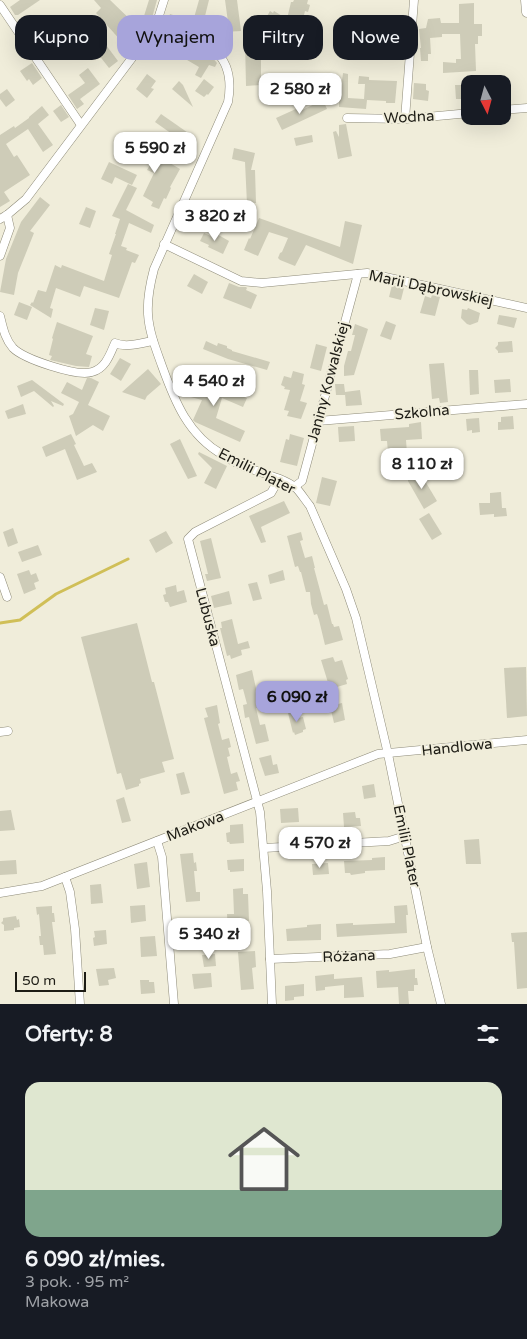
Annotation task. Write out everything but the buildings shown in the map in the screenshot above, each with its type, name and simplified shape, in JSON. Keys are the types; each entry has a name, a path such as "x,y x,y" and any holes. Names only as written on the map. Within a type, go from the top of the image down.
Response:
{"street":[{"path":"159,15 164,0"},
{"path":"405,119 414,0"},
{"path":"526,0 527,12"},
{"path":"0,5 81,125"},
{"path":"0,256 10,228 4,217 26,198 130,60"},
{"name":"Emilii Plater","path":"223,60 229,77 230,90 228,102 164,244 149,286 148,314 153,341 174,398 182,414 198,436 209,446 240,465 279,479 294,487 310,506 346,589 356,618 388,754 427,947 441,1004"},
{"path":"511,109 527,108"},
{"name":"Wodna","path":"347,118 405,119 461,114"},
{"name":"Marii Dąbrowskiej","path":"164,244 240,281 262,283 367,273 527,308"},
{"name":"Janiny Kowalskiej","path":"294,487 302,481 358,274"},
{"path":"0,316 6,340 14,349 30,359 76,373 92,372 104,364 115,343 127,344 153,341"},
{"name":"Szkolna","path":"318,421 527,404"},
{"name":"Lubuska","path":"257,802 188,539 195,532 271,492 279,479"},
{"path":"0,577 7,597"},
{"name":"Handlowa","path":"388,754 527,740"},
{"name":"Makowa","path":"0,893 42,886 366,758 378,754 388,754"},
{"path":"257,802 264,848 272,1004"},
{"path":"264,848 389,840 405,836"},
{"path":"157,841 162,857 174,1004"},
{"path":"65,877 70,892 75,929 80,1004"},
{"name":"Różana","path":"270,959 390,954 427,947"}],"waterway":[{"path":"0,623 20,620 56,594 128,559"}]}
